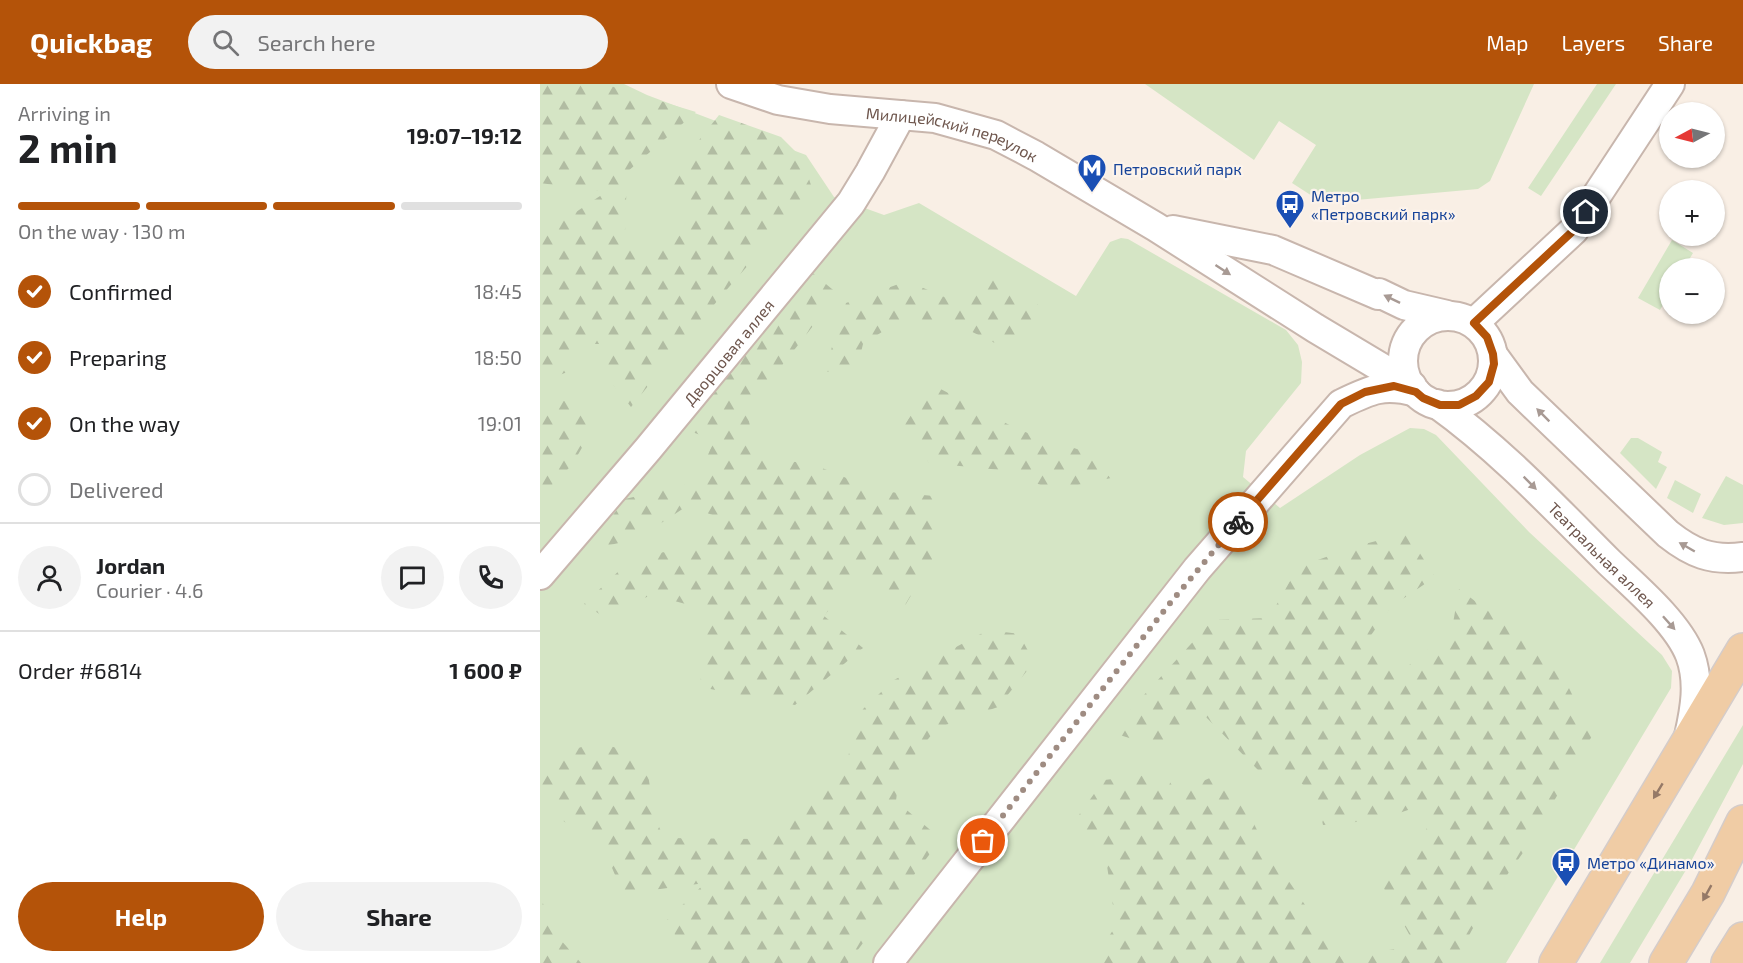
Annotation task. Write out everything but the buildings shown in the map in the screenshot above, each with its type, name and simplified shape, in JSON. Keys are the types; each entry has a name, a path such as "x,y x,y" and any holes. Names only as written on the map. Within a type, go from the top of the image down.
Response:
{"main road":[{"path":"1556,963 1743,650"},
{"path":"1666,963 1708,893 1743,822"},
{"path":"1728,963 1743,939"}],"street":[{"name":"Милицейский переулок","path":"731,84 778,100 830,109 935,118 996,135 1156,227 1421,394"},
{"path":"1461,319 1574,230 1670,84"},
{"name":"Дворцовая аллея","path":"540,575 648,449 851,203 901,115"},
{"name":"Милицейский переулок","path":"1156,227 1273,250 1404,305 1461,319"},
{"path":"888,963 1190,577 1341,404 1365,392 1394,386 1421,394 1459,405 1476,396 1489,382 1494,364 1487,337 1461,319 1438,316 1421,324 1405,348 1403,366 1406,376 1421,394"},
{"path":"1493,354 1520,392 1668,534 1689,550 1714,557 1743,557"},
{"name":"Театральная аллея","path":"1421,394 1509,462 1680,636 1694,669 1696,689 1689,741"}],"green space":[{"path":"540,84 624,84 647,95 806,155 834,197 884,215 919,203 1076,296 1110,242 1121,238 1128,239 1286,330 1298,345 1302,362 1301,383 1246,451 1243,477 1280,508 1360,455 1410,428 1424,429 1436,435 1529,532 1662,655 1672,671 1671,688 1506,963 540,963"},
{"path":"540,84 604,84 696,112 627,172 625,233 648,259 684,232 697,210 661,188 719,115 781,137 795,151 811,185 800,206 722,295 631,407 610,381 606,344 581,344 573,370 540,382 540,215 570,216 606,192 540,183"},
{"path":"1145,84 1534,84 1490,181 1478,189 1323,203 1292,183 1316,145 1279,121 1254,160"},
{"path":"1597,84 1616,84 1541,196 1528,188"},
{"path":"1668,246 1682,246 1693,253 1690,258 1661,258"},
{"path":"1659,262 1659,309 1638,298"},
{"path":"809,270 838,294 747,410 756,459 810,463 878,491 934,496 936,553 903,609 864,566 824,616 863,648 795,705 700,687 708,610 652,595 601,615 584,604 623,567 658,553 700,547 724,519 687,506 637,539 587,550 625,499 697,482 714,440 684,429"},
{"path":"994,276 1046,310 1005,348 954,323 904,318 863,344 857,369 824,372 846,303 907,281 949,299"},
{"path":"933,385 1019,430 1083,451 1111,478 1054,490 1001,470 929,463 904,425"},
{"path":"540,396 565,401 595,425 572,465 540,497"},
{"path":"1631,438 1638,438 1662,452 1658,462 1667,467 1656,489 1620,453"},
{"path":"1726,476 1743,485 1743,523 1724,525 1702,518"},
{"path":"1675,480 1701,494 1693,513 1667,498"},
{"path":"1407,533 1435,577 1391,607 1369,638 1402,671 1452,629 1459,589 1557,663 1592,736 1527,847 1485,906 1454,963 1090,963 1116,926 1106,859 1076,819 1104,780 1165,773 1176,793 1212,777 1243,802 1266,848 1342,959 1415,945 1381,883 1422,844 1435,801 1378,820 1323,825 1317,797 1301,783 1258,770 1206,717 1155,746 1110,732 1213,620 1269,618 1298,567 1357,546"},
{"path":"988,630 1019,634 1034,662 998,707 937,728 899,775 896,801 941,839 848,963 706,963 688,960 667,920 705,883 623,894 605,851 562,820 540,787 540,770 543,760 596,742 645,756 655,818 664,838 757,839 826,789 844,769 863,709 894,680"},
{"path":"1743,725 1743,764 1689,865 1630,963 1600,963"},
{"path":"540,897 559,938 581,963 540,963"}],"way so far":[{"path":"983,841 1197,569 1238,522"}],"place":[{"name":"Петровский парк","path":"1092,194"},
{"name":"Метро «Петровский парк»","path":"1290,230"},
{"name":"Метро «Динамо»","path":"1566,888"}],"route":[{"path":"1238,522 1341,404 1365,392 1383,387 1394,386 1416,392 1431,402 1450,406 1468,402 1483,390 1492,374 1493,354 1487,337 1474,323 1574,230 1586,212"}]}
